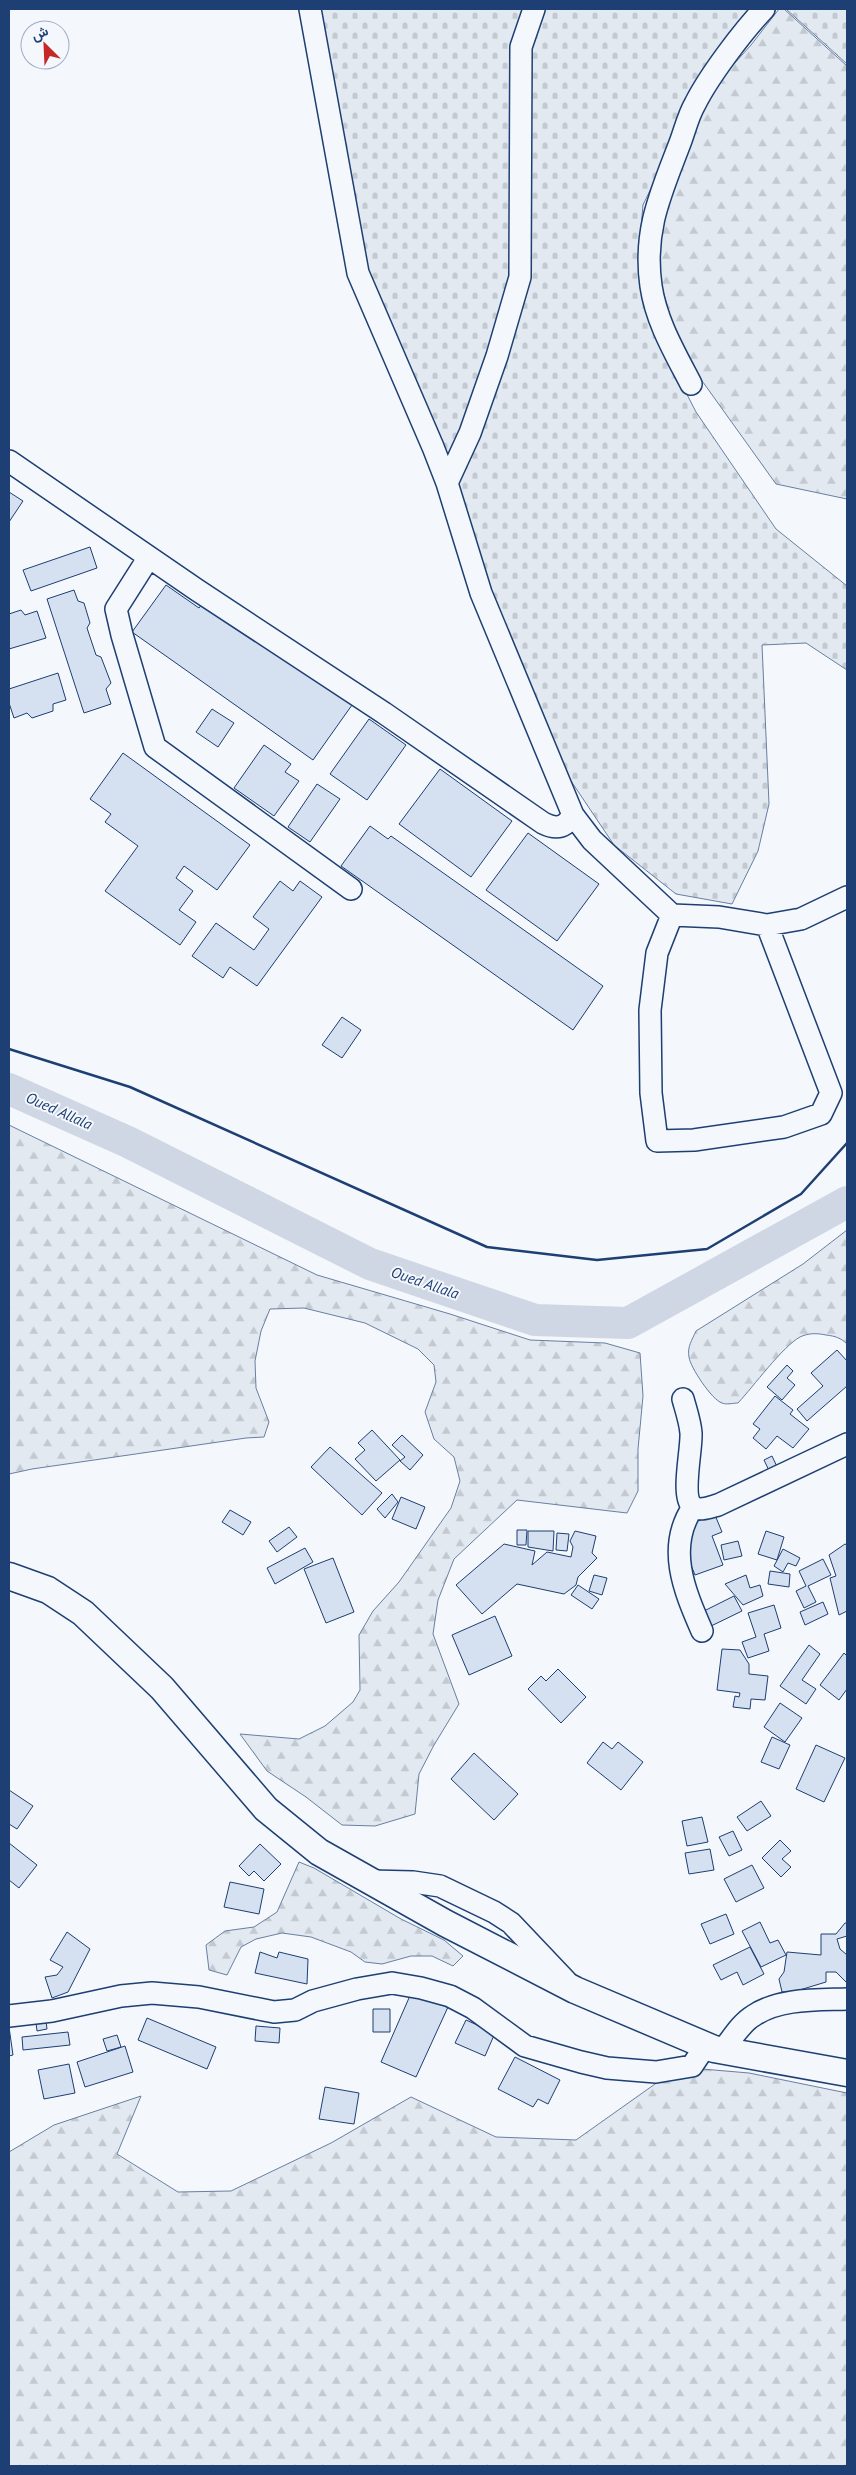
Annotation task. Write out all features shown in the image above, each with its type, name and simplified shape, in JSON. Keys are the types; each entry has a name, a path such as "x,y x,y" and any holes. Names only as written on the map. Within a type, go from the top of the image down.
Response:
{"main road":[{"path":"9,1576 48,1590 83,1613 162,1688 266,1809 319,1852 444,1923 575,1990 714,2048 847,2073"}],"street":[{"path":"310,9 358,273 447,483 481,593 573,815 592,840 672,915 719,917 767,925 801,919 847,897"},
{"path":"447,483 470,433 520,277 520,47 534,9"},
{"path":"691,384 664,330 651,287 649,253 653,220 662,186 694,104 716,70 764,9"},
{"path":"9,461 149,557 384,713 543,823 552,828 560,828 573,815"},
{"path":"149,557 116,609 155,747 351,889"},
{"path":"672,915 657,953 650,1010 652,1093 657,1141 694,1140 784,1127 821,1114 830,1093 767,925"},
{"path":"683,1399 691,1434 687,1494 693,1507"},
{"path":"693,1507 702,1509 718,1504 847,1444"},
{"path":"693,1507 684,1520 679,1539 679,1568 688,1599 702,1630"},
{"path":"9,2016 52,2011 121,1996 152,1993 199,1997 274,2012 294,2010 313,2001 357,1989 392,1983 450,1996 473,2008 525,2046 607,2068 656,2072 692,2066 752,2016 775,2006 809,2001 847,1999"}],"green space":[{"path":"320,9 751,9 682,107 655,180 643,205 639,250 656,334 696,412 776,529 847,586 847,670 806,643 762,645 769,804 758,851 732,904 676,894 614,845 569,778 489,591 368,270"},
{"path":"779,9 784,9 847,66 847,499 776,484 700,378 672,323 662,287 658,254 661,216 703,110 725,74"},
{"path":"786,9 847,9 847,64"},
{"path":"9,1125 317,1275 450,1314 530,1340 605,1343 640,1353 643,1396 638,1449 638,1491 627,1513 517,1500 454,1559 438,1600 433,1634 459,1704 419,1774 415,1814 375,1826 342,1825 306,1797 267,1771 240,1734 299,1739 325,1726 353,1702 360,1690 359,1635 373,1611 399,1582 451,1508 460,1481 454,1457 434,1439 425,1412 436,1382 434,1365 418,1349 365,1323 304,1308 270,1309 261,1331 255,1361 256,1388 269,1422 264,1437 32,1469 9,1474"},
{"path":"847,1230 847,1344 838,1338 823,1334 809,1334 800,1337 785,1349 738,1403 726,1404 718,1401 702,1383 690,1362 689,1347 696,1331 803,1264"},
{"path":"299,1862 314,1868 401,1919 444,1940 463,1956 453,1966 432,1956 411,1956 382,1964 365,1962 351,1952 311,1937 282,1933 256,1939 241,1947 227,1975 209,1970 206,1945 225,1931 254,1927 277,1912"},
{"path":"679,2067 749,2073 847,2093 847,2466 9,2466 9,2152 54,2125 141,2096 117,2154 178,2192 231,2191 331,2143 411,2097 496,2137 576,2140"}],"building":[{"path":"9,492 23,501 9,522"},
{"path":"90,547 97,568 31,591 23,570"},
{"path":"166,585 199,608 204,601 352,705 313,760 132,632"},
{"path":"74,590 78,601 84,603 90,623 87,628 96,655 101,657 111,683 106,689 111,704 84,713 47,599"},
{"path":"21,610 25,615 37,611 46,638 9,649 9,614"},
{"path":"58,673 66,700 53,704 53,711 32,718 27,713 14,718 9,703 9,689"},
{"path":"212,709 234,723 218,747 196,732"},
{"path":"369,719 406,745 367,800 330,774"},
{"path":"264,745 291,764 285,772 299,781 274,816 234,788"},
{"path":"123,753 250,845 217,890 184,866 176,878 193,891 179,910 196,922 180,945 105,891 138,846 105,822 111,814 90,799"},
{"path":"440,769 512,821 471,877 399,824"},
{"path":"317,784 340,799 310,842 288,827"},
{"path":"370,826 388,839 391,836 603,986 573,1030 341,866"},
{"path":"528,833 599,884 557,941 486,890"},
{"path":"280,881 293,891 300,881 322,897 257,986 230,967 223,978 192,956 216,923 254,950 269,929 253,917"},
{"path":"342,1017 361,1030 342,1058 322,1045"},
{"path":"837,1350 847,1361 847,1386 807,1421 797,1409 823,1386 811,1373"},
{"path":"787,1365 793,1371 787,1378 795,1385 782,1400 767,1387"},
{"path":"775,1396 793,1410 790,1414 809,1429 793,1448 777,1436 766,1449 753,1438 760,1429 753,1424"},
{"path":"372,1430 400,1460 376,1481 355,1459 365,1450 358,1443"},
{"path":"402,1435 423,1455 410,1470 400,1461 405,1457 392,1445"},
{"path":"330,1447 382,1493 362,1515 311,1467"},
{"path":"772,1456 780,1473 772,1477 764,1460"},
{"path":"392,1494 398,1502 385,1518 377,1509"},
{"path":"401,1497 425,1507 416,1529 392,1519"},
{"path":"230,1510 251,1522 243,1535 222,1522"},
{"path":"715,1515 722,1532 712,1536 723,1565 695,1575 686,1553 692,1523"},
{"path":"289,1527 297,1537 277,1552 269,1541"},
{"path":"517,1530 527,1530 526,1545 517,1545"},
{"path":"528,1531 554,1531 553,1551 528,1547"},
{"path":"575,1531 596,1536 592,1553 597,1558 578,1577 576,1585 564,1594 517,1584 482,1614 456,1585 504,1544 535,1551 532,1565 547,1552 571,1557 573,1547 570,1541"},
{"path":"766,1531 784,1537 777,1560 758,1554"},
{"path":"557,1533 569,1534 567,1551 556,1550"},
{"path":"738,1541 742,1556 724,1560 721,1545"},
{"path":"845,1544 847,1545 847,1611 839,1615 830,1578 836,1576 829,1555"},
{"path":"305,1548 313,1562 275,1584 267,1568"},
{"path":"783,1549 800,1558 796,1566 788,1563 783,1572 774,1566"},
{"path":"333,1558 354,1612 326,1623 304,1569"},
{"path":"823,1559 831,1575 808,1586 816,1602 804,1608 796,1591 806,1586 799,1571"},
{"path":"770,1571 790,1574 789,1587 768,1584"},
{"path":"594,1575 607,1578 602,1595 589,1591"},
{"path":"746,1575 750,1588 760,1585 763,1596 743,1605 725,1584"},
{"path":"578,1585 599,1599 592,1609 571,1595"},
{"path":"734,1596 742,1611 709,1627 702,1612"},
{"path":"823,1602 828,1614 805,1625 800,1612"},
{"path":"774,1605 781,1628 764,1634 769,1651 748,1658 742,1642 756,1637 748,1613"},
{"path":"495,1616 512,1656 469,1675 452,1635"},
{"path":"809,1645 820,1654 802,1680 816,1689 806,1704 780,1686"},
{"path":"722,1649 740,1650 749,1664 749,1674 768,1676 765,1700 751,1699 750,1709 733,1707 735,1696 739,1697 740,1693 717,1690"},
{"path":"844,1653 847,1656 847,1689 839,1700 820,1685"},
{"path":"558,1669 586,1697 561,1723 528,1689 541,1676 546,1681"},
{"path":"780,1703 802,1718 785,1742 764,1727"},
{"path":"772,1737 790,1745 779,1769 761,1762"},
{"path":"603,1742 612,1749 618,1742 643,1762 621,1790 587,1763"},
{"path":"816,1745 845,1758 824,1802 796,1789"},
{"path":"474,1753 518,1794 494,1820 451,1779"},
{"path":"9,1790 33,1806 17,1829 9,1824"},
{"path":"761,1801 771,1816 747,1831 737,1817"},
{"path":"702,1817 708,1842 687,1846 682,1821"},
{"path":"733,1831 742,1850 729,1856 719,1837"},
{"path":"780,1840 791,1851 782,1859 791,1867 781,1877 762,1858"},
{"path":"9,1843 37,1865 19,1888 9,1880"},
{"path":"260,1844 281,1864 264,1881 254,1871 249,1876 239,1866"},
{"path":"710,1849 714,1870 689,1874 685,1853"},
{"path":"752,1865 764,1888 736,1902 724,1879"},
{"path":"230,1882 264,1889 259,1914 224,1907"},
{"path":"726,1914 734,1934 710,1944 701,1924"},
{"path":"760,1922 770,1943 778,1940 786,1955 761,1967 742,1931"},
{"path":"847,1923 847,1936 837,1939 840,1949 847,1955 847,1983 836,1972 826,1972 826,1982 793,1992 782,1992 779,1979 784,1972 787,1952 821,1955 821,1934 836,1934"},
{"path":"67,1932 90,1949 68,1992 52,1998 45,1977 57,1975 63,1967 50,1960"},
{"path":"750,1947 764,1974 743,1985 737,1972 721,1980 713,1965"},
{"path":"260,1952 277,1958 279,1952 308,1959 307,1984 255,1973"},
{"path":"412,1991 448,2007 416,2077 381,2062"},
{"path":"373,2009 390,2009 390,2032 373,2032"},
{"path":"147,2018 216,2047 207,2069 138,2040"},
{"path":"466,2020 495,2033 485,2056 455,2043"},
{"path":"46,2021 47,2029 37,2031 36,2023"},
{"path":"256,2026 280,2028 279,2043 255,2041"},
{"path":"9,2027 13,2055 9,2056"},
{"path":"68,2032 70,2045 23,2050 22,2037"},
{"path":"117,2035 121,2047 107,2051 103,2039"},
{"path":"125,2046 133,2072 85,2087 77,2062"},
{"path":"515,2057 560,2080 548,2104 538,2099 533,2107 498,2089"},
{"path":"69,2064 75,2093 44,2099 38,2070"},
{"path":"325,2087 359,2093 354,2124 319,2119"}],"waterway":[{"name":"Oued Allala","path":"9,1089 128,1142 370,1264 535,1320 628,1323 847,1202"}],"wall":[{"path":"9,1049 130,1087 487,1247 597,1260 707,1249 801,1194 847,1143"}]}
